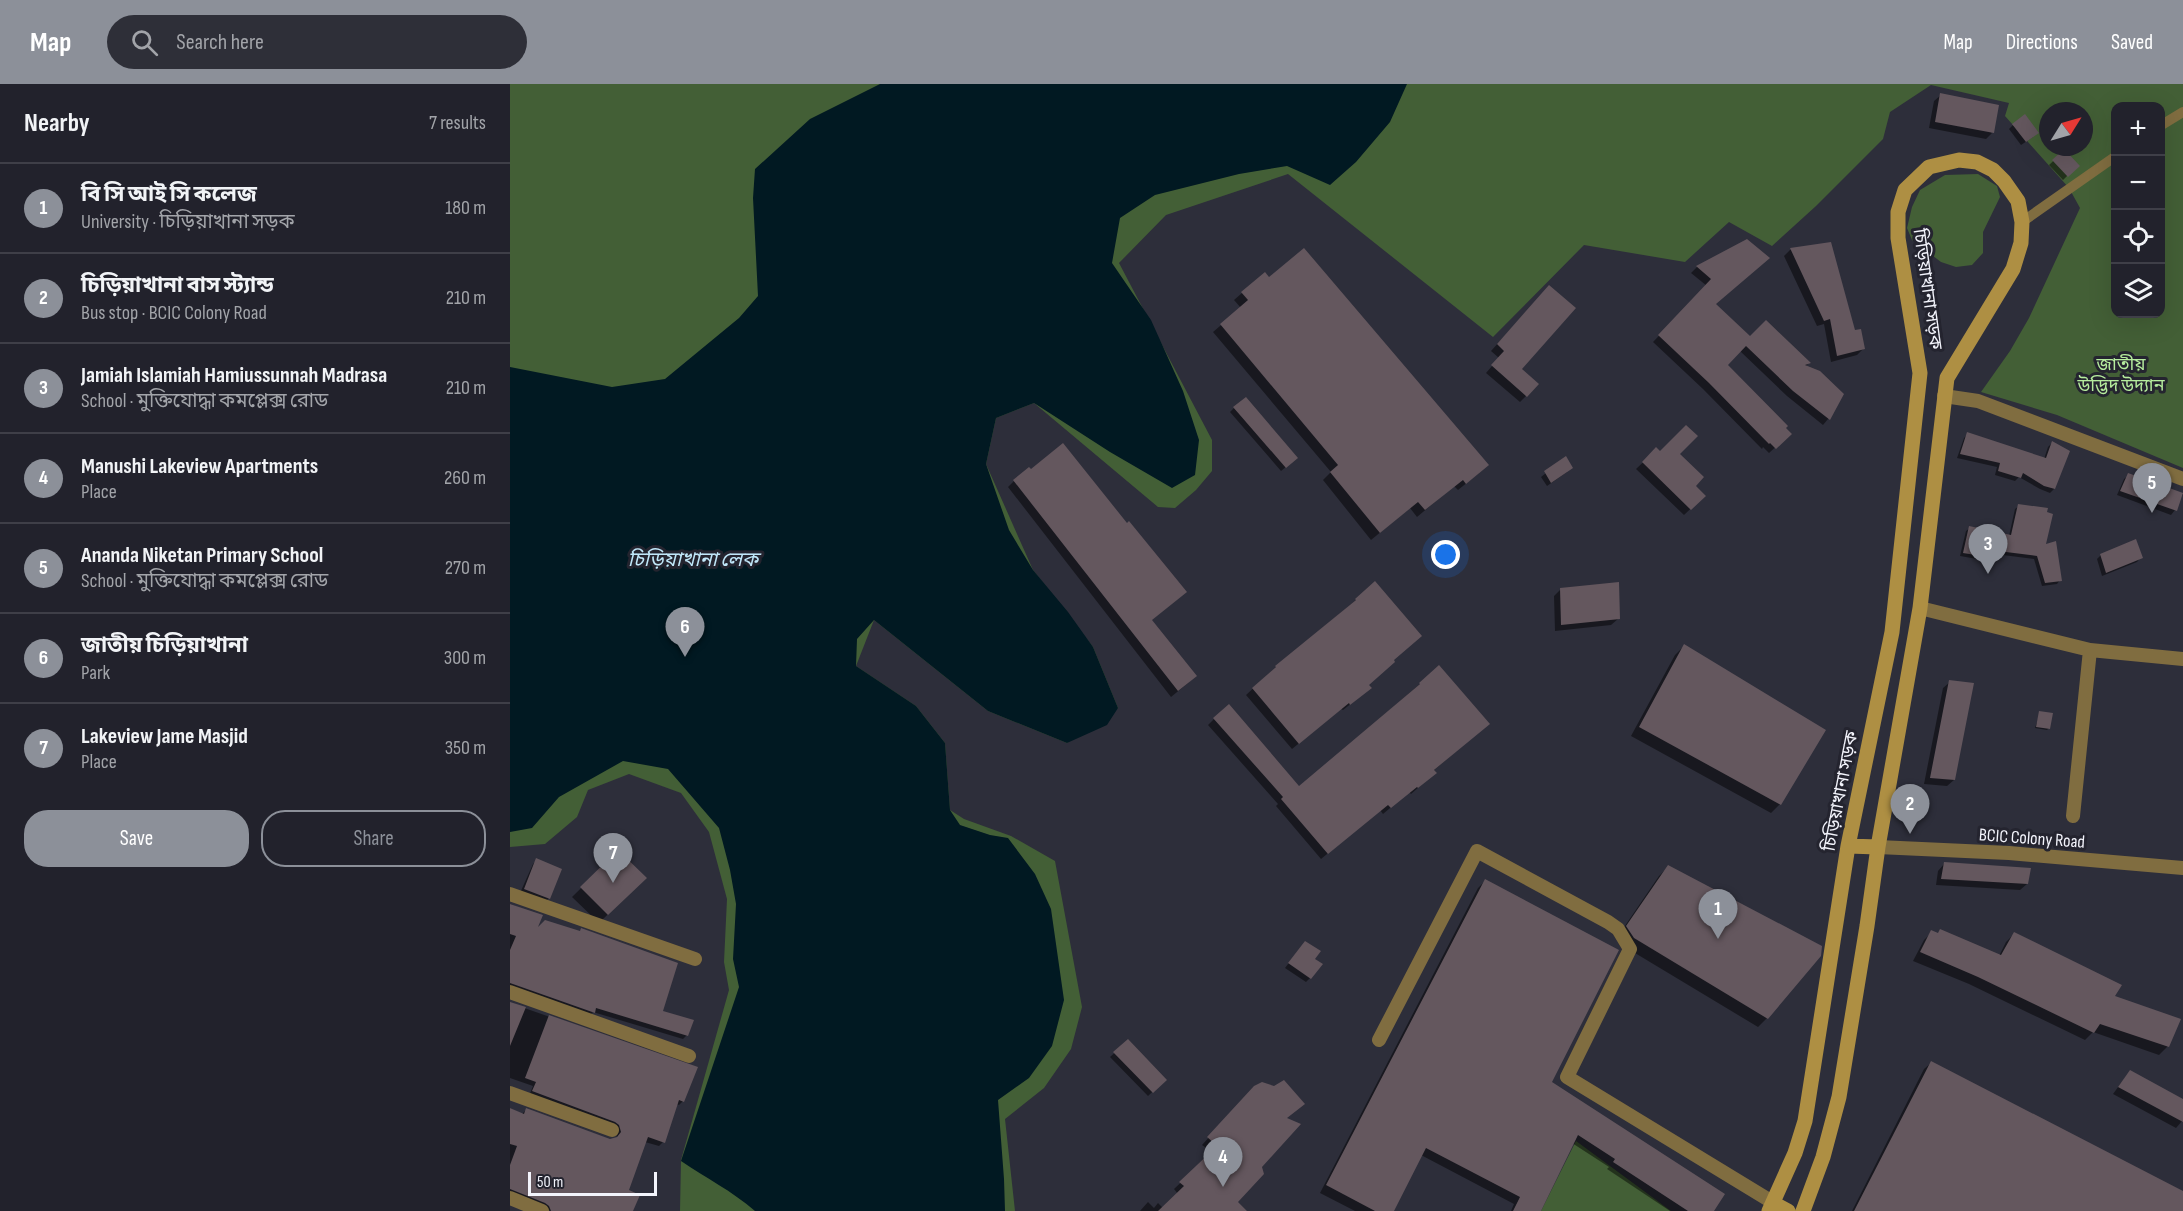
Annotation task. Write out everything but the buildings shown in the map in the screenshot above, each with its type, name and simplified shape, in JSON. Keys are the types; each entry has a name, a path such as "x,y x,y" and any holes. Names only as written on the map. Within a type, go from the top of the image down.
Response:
{"main road":[{"name":"চিড়িয়াখানা সড়ক","path":"1772,1206 1795,1153 1805,1121 1848,846 1892,632 1920,373 1898,238 1898,212 1905,190 1929,167 1959,160 1977,162 1993,170 2018,201 2022,222 2021,243 2013,269 1947,378 1920,608 1878,847 1839,1097 1823,1157 1803,1211"},
{"name":"চিড়িয়াখানা সড়ক","path":"1920,373 1947,378"},
{"path":"1848,846 1878,847"},
{"path":"1772,1206 1788,1211"}],"street":[{"path":"2165,123 2183,112"},
{"path":"2022,222 2111,159"},
{"path":"1944,396 1977,401 2183,479"},
{"path":"1920,608 2090,650 2183,659"},
{"path":"2073,816 2090,650"},
{"name":"BCIC Colony Road","path":"1878,847 2009,853 2183,868"},
{"path":"1379,1040 1477,851 1608,922 1618,929 1630,949 1567,1077 1772,1206"},
{"path":"511,886 695,959"},
{"path":"510,992 689,1056"},
{"path":"510,1093 612,1130"},
{"path":"510,1198 542,1211"}],"green space":[{"name":"চিড়িয়াখানা লেক","path":"510,84 2183,84 2183,468 2057,415 1981,392 2010,351 2029,318 2080,208 2069,188 2041,156 2093,156 2093,102 2039,102 2039,154 2005,116 2009,103 1931,85 1890,112 1883,139 1772,246 1729,222 1685,262 1584,245 1493,337 1288,174 1166,215 1119,263 1212,440 1212,471 1196,490 1175,508 1158,507 1034,403 996,418 986,464 1033,570 1093,647 1118,708 1067,743 988,711 874,620 856,666 916,706 945,743 950,810 964,819 1011,836 1055,861 1082,1007 1071,1049 1044,1088 1005,1119 1015,1211 680,1211 681,1160 729,990 724,962 727,899 709,832 681,793 629,774 588,790 577,817 545,844 510,847"},
{"path":"1978,174 1997,186 2000,197 1983,232 1983,253 1972,265 1956,267 1941,262 1912,240 1907,228 1912,207 1920,190 1945,175"},
{"path":"1576,1141 1671,1211 1541,1211"}],"water":[{"name":"চিড়িয়াখানা লেক","path":"880,84 1407,84 1390,122 1356,162 1330,185 1287,166 1239,174 1155,195 1120,218 1112,263 1151,320 1183,391 1199,440 1195,475 1172,488 1110,452 1034,403 996,418 986,464 1009,530 1033,570 1093,647 1118,708 1107,725 1067,743 988,711 874,620 857,639 856,666 916,706 945,743 950,810 960,825 990,835 1008,838 1035,874 1051,909 1064,1000 1052,1046 1029,1078 998,1100 1005,1211 755,1211 681,1161 739,987 733,959 736,904 719,828 668,769 623,761 559,797 532,828 510,832 510,367 612,387 665,379 739,318 758,296 753,198 755,169 810,119"}],"place":[{"name":"Ananda Niketan Primary School","path":"2152,513"},
{"name":"Jamiah Islamiah Hamiussunnah Madrasa","path":"1988,574"},
{"name":"জাতীয় চিড়িয়াখানা","path":"685,657"},
{"name":"চিড়িয়াখানা বাস স্ট্যান্ড","path":"1910,834"},
{"name":"Lakeview Jame Masjid","path":"613,883"},
{"name":"বি সি আই সি কলেজ","path":"1718,939"},
{"name":"Manushi Lakeview Apartments","path":"1223,1187"}],"park label":[{"name":"জাতীয় উদ্ভিদ উদ্যান","path":"2121,374"}]}
